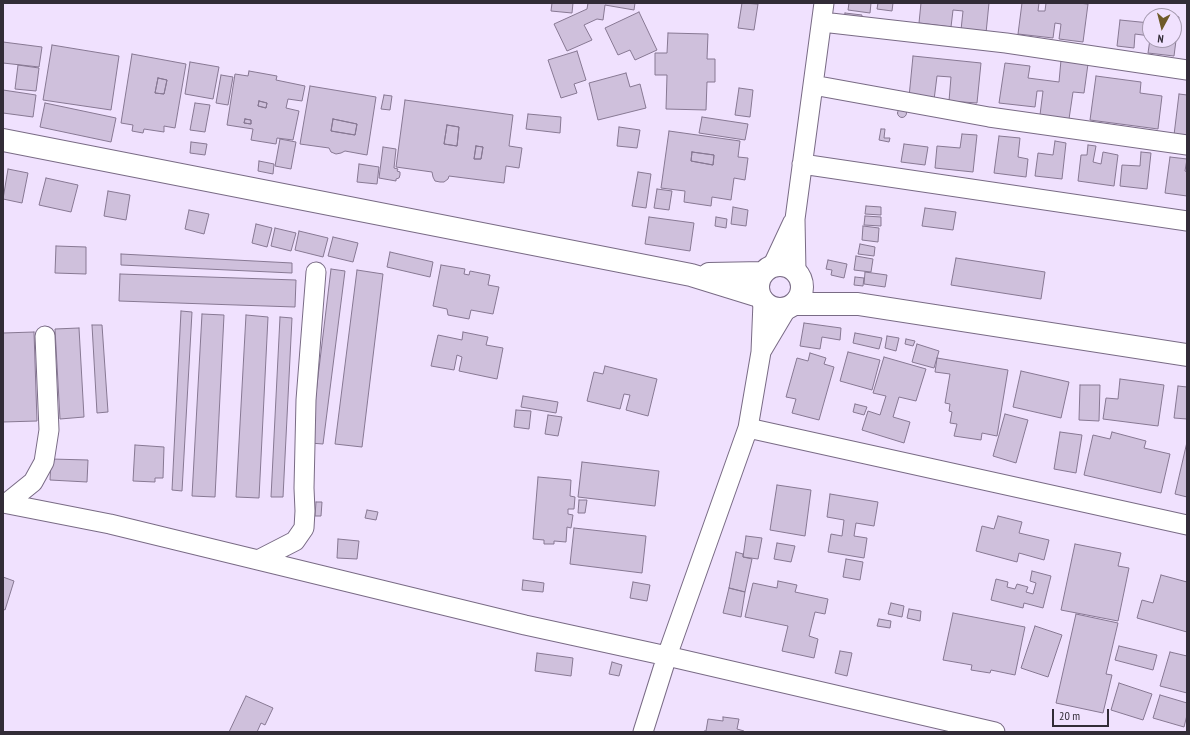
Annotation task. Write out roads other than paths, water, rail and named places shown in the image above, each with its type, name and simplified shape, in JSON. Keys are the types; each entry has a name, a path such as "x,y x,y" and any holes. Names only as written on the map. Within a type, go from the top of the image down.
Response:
{"street":[{"path":"761,352 790,306 798,299 801,292 802,286 798,276 795,219 824,3"},
{"path":"822,22 1006,43 1187,70"},
{"path":"813,85 989,117 1187,145"},
{"path":"3,140 691,275 761,299 770,307 778,309 790,306 858,304 1187,355"},
{"path":"802,164 1187,221"},
{"path":"644,732 667,656 748,428 761,352 761,299 758,288 759,280 768,270 795,219"},
{"path":"691,275 768,270 780,265 789,267 798,276 858,304"},
{"path":"258,560 295,541 304,528 306,400 316,272"},
{"path":"5,503 33,482 44,462 48,430 45,336"},
{"path":"748,428 1187,525"},
{"path":"5,503 110,524 525,625 667,656 995,732"}]}
